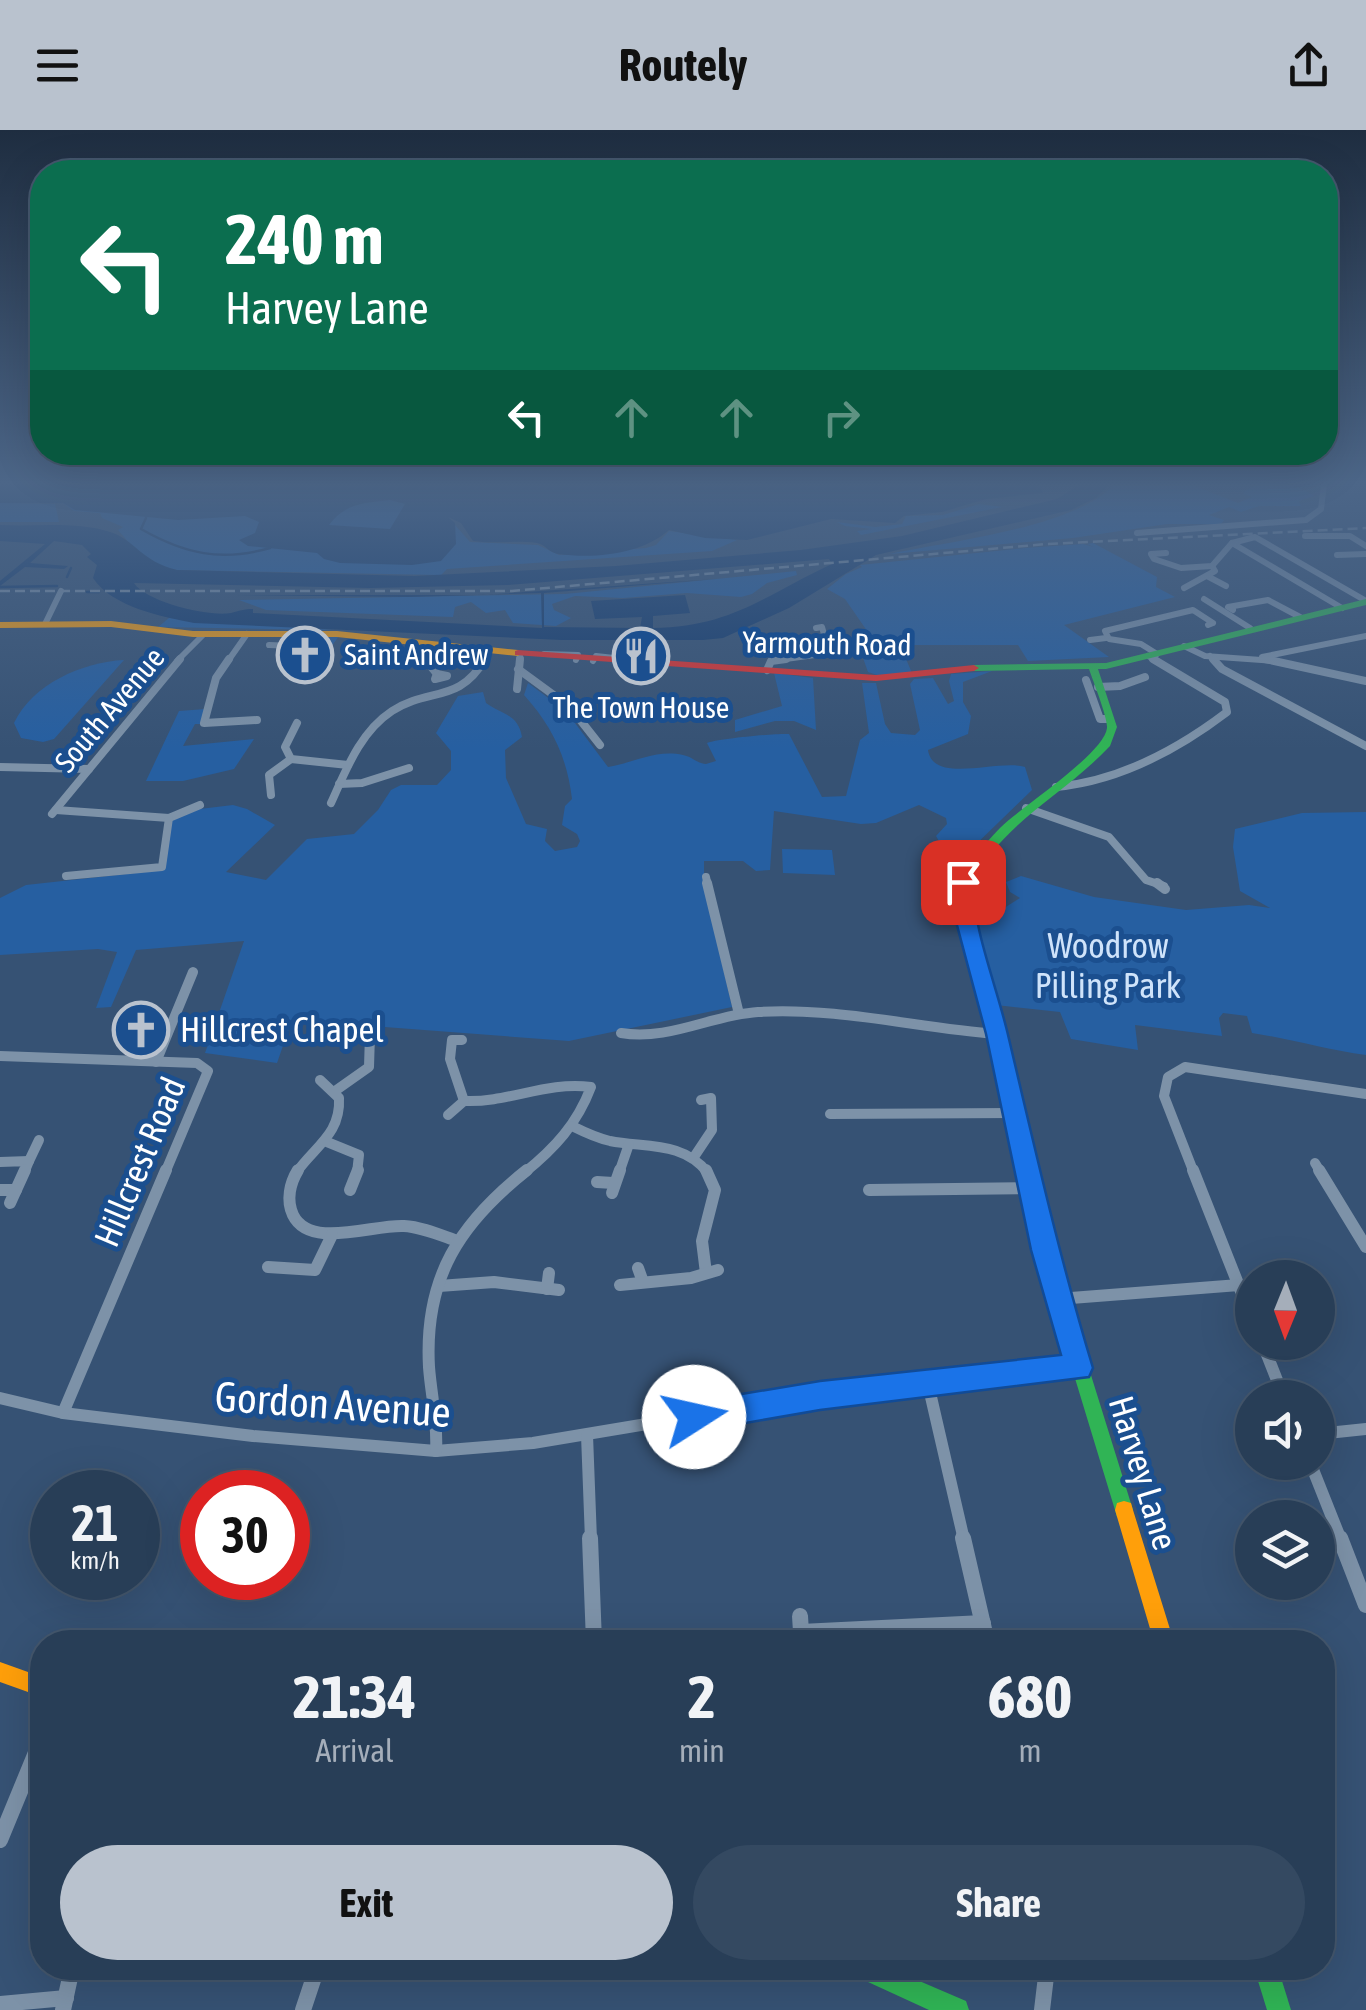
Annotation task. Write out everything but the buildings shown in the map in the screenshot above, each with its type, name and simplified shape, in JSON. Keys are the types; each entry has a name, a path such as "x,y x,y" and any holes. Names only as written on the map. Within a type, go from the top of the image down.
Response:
{"main road":[{"name":"Yarmouth Road","path":"0,625 111,624 203,634 247,634 296,643 443,644 521,660 876,678 973,668 1053,668 1089,676 1131,660 1148,648 1184,646 1366,601"},
{"name":"Harvey Lane","path":"1089,676 1109,719 1112,733 1108,744 1067,783 1026,808 976,859 961,891 1058,1299 1160,1630"},
{"path":"0,1672 30,1683"},
{"path":"890,1980 957,2010"},
{"path":"1270,1980 1279,2010"}],"street":[{"path":"1184,588 1212,573"},
{"path":"1278,573 1342,608"},
{"path":"1318,573 1366,601"},
{"path":"1208,576 1226,586"},
{"path":"44,624 61,591"},
{"path":"1232,610 1228,607 1266,597 1300,617"},
{"path":"1204,599 1250,628"},
{"path":"1106,638 1105,631 1191,608 1213,623"},
{"path":"1130,614 1141,621"},
{"path":"767,670 771,661 828,653 819,625"},
{"name":"South Avenue","path":"168,818 54,812 164,675 203,634"},
{"path":"247,634 216,678 204,723 257,720"},
{"path":"1261,658 1366,636"},
{"path":"1067,783 1177,745 1227,712 1225,702 1148,648 1106,638 1090,640"},
{"path":"268,645 296,643"},
{"path":"437,674 428,663 443,644"},
{"path":"1184,646 1210,656 1261,658 1366,681"},
{"path":"409,768 332,794 362,739 382,718 410,702 467,686 489,652"},
{"path":"1210,656 1222,668 1366,746"},
{"path":"517,689 521,660"},
{"path":"521,660 570,708 600,746"},
{"path":"1089,676 1120,686 1144,677"},
{"path":"292,758 285,747 297,723"},
{"path":"271,795 269,774 292,758 348,764"},
{"path":"0,766 89,769"},
{"path":"66,876 162,868 168,818 200,806"},
{"path":"1026,808 1058,822 1109,836 1146,880 1164,885"},
{"path":"708,878 738,1014"},
{"path":"156,1062 193,972"},
{"path":"800,1007 856,1010 996,1032"},
{"path":"621,1032 641,1036 738,1014 854,1016 996,1032"},
{"path":"335,1091 369,1067 370,1034"},
{"path":"453,1040 450,1059 464,1100"},
{"name":"Hillcrest Road","path":"0,1056 197,1064 208,1071 62,1413"},
{"path":"1235,1277 1164,1096 1168,1077 1184,1067 1195,1066 1366,1094"},
{"path":"320,1080 335,1091 341,1108 327,1142 297,1171 289,1194 291,1208 305,1226 332,1235 402,1226 457,1242"},
{"path":"436,1451 437,1414 430,1369 439,1286 457,1242 490,1198 572,1126 584,1109 593,1081 542,1084 494,1103 464,1100 448,1115"},
{"path":"694,1157 713,1130 706,1099 726,1095"},
{"path":"830,1114 1014,1113"},
{"path":"572,1126 604,1140 674,1148 694,1157 708,1172 715,1190 702,1241 712,1272 620,1285"},
{"path":"10,1203 39,1140"},
{"path":"327,1142 359,1156 366,1168 350,1190"},
{"path":"597,1182 613,1188 629,1144"},
{"path":"0,1162 29,1161"},
{"path":"1315,1163 1366,1246"},
{"path":"869,1190 1029,1188"},
{"path":"0,1190 16,1190"},
{"path":"268,1266 318,1276 332,1235"},
{"path":"638,1268 643,1282"},
{"path":"439,1286 494,1282 553,1290 549,1274"},
{"path":"1058,1299 1235,1285"},
{"name":"Gordon Avenue","path":"0,1398 62,1413 253,1436 436,1451 587,1435 820,1396 1078,1368"},
{"path":"928,1384 984,1630"},
{"path":"1335,1433 1366,1430"},
{"path":"587,1435 594,1630"},
{"path":"1317,1480 1366,1605"},
{"path":"801,1630 983,1623"},
{"path":"0,1840 30,1767"},
{"path":"302,2010 313,1980"},
{"path":"1042,2010 1046,1980"},
{"path":"0,2004 64,2004"}],"green space":[{"path":"321,573 443,573 441,575"},
{"path":"779,573 797,575 767,583 741,597 687,593 623,598 575,596 552,604 554,610 571,618 556,626 513,623 505,610 486,613 471,602 455,607 453,617 266,610 239,600 565,594"},
{"path":"1149,573 1157,577 1156,587 1175,597 1064,625 1109,657 1028,661 1018,645 900,645 912,673 877,675 868,672 857,641 872,638 845,599 827,589 846,574"},
{"path":"169,618 335,630 158,627"},
{"path":"305,635 339,636 318,665 282,664 289,653 300,650"},
{"path":"124,660 54,739 43,742 21,738 14,723 22,709 46,686 92,665"},
{"path":"992,671 963,682 963,702 971,716 968,734 928,750 932,760 954,769 1025,767 1032,790 967,853 959,866 948,857 936,836 947,824 946,818 919,805 876,823 861,824 774,811 770,870 756,871 743,861 704,861 704,883 732,1007 569,1041 292,1020 277,1063 205,1053 244,941 136,950 111,1007 96,1008 117,952 98,949 0,955 0,898 26,885 163,870 172,821 183,811 233,805 275,825 226,872 266,880 307,839 354,834 391,790 401,785 437,785 451,770 451,751 436,733 458,696 483,692 486,703 517,724 522,737 505,750 506,778 526,824 547,829 545,841 555,851 577,847 580,841 577,834 562,825 565,806 572,799 566,769 550,730 524,695 528,683 566,711 608,767 663,754 683,755 706,764 716,761 707,743 789,734 822,797 846,796 860,740 869,733 862,683 876,683 885,724 891,733 915,735 920,730 910,684 914,679 933,678 948,704 954,701 951,674"},
{"path":"774,673 813,678 816,730 794,721 775,721 735,732 735,720 782,706"},
{"path":"206,709 201,724 195,724 183,746 254,739 234,769 183,781 146,781 179,711"},
{"name":"Woodrow Pilling Park","path":"1366,812 1366,1055 1252,1033 1247,1016 1223,1013 1219,1018 1222,1036 1135,1025 1138,1050 1071,1039 1060,1012 996,1005 977,925 1020,898 1010,892 1006,882 1021,876 1094,897 1186,910 1249,905 1270,908 1240,891 1233,847 1235,829 1302,813"},
{"path":"782,849 832,850 835,875 783,873"}],"shaded area":[{"path":"10,573 17,573 0,586 0,581"},
{"path":"95,573 414,576 659,573 508,585 370,588 134,583 164,602 208,613 253,609 253,613 542,628 541,593 489,595 716,579 544,593 544,627 640,628 642,617 595,619 591,601 685,595 690,613 653,616 653,628 705,622 727,615 815,573 847,573 789,608 723,638 703,640 562,640 194,623 125,603 93,578"},
{"path":"236,595 476,595 410,597"}],"waterway":[{"path":"67,577 69,573"},
{"path":"0,587 57,586"},
{"path":"87,592 99,592"}],"railway":[{"path":"0,591 512,591 720,573"}],"traffic: fast":[{"path":"974,668 1106,666 1366,602"},
{"path":"1093,668 1112,727 1105,746 988,847 961,891 1044,1250 1124,1510"},
{"path":"890,1980 957,2010"},
{"path":"1270,1980 1279,2010"}],"traffic: slow":[{"path":"0,625 111,624 193,634 337,634 518,653"},
{"path":"1124,1510 1160,1630"},
{"path":"0,1672 30,1683"}],"traffic: jam":[{"path":"518,653 876,678 974,668"}],"place":[{"name":"Saint Andrew","path":"305,655"},
{"name":"The Town House","path":"641,656"},
{"name":"Hillcrest Chapel","path":"141,1030"}],"route":[{"path":"694,1417 820,1396 1078,1368 1044,1250 1005,1067 964,914 963,882"}]}
